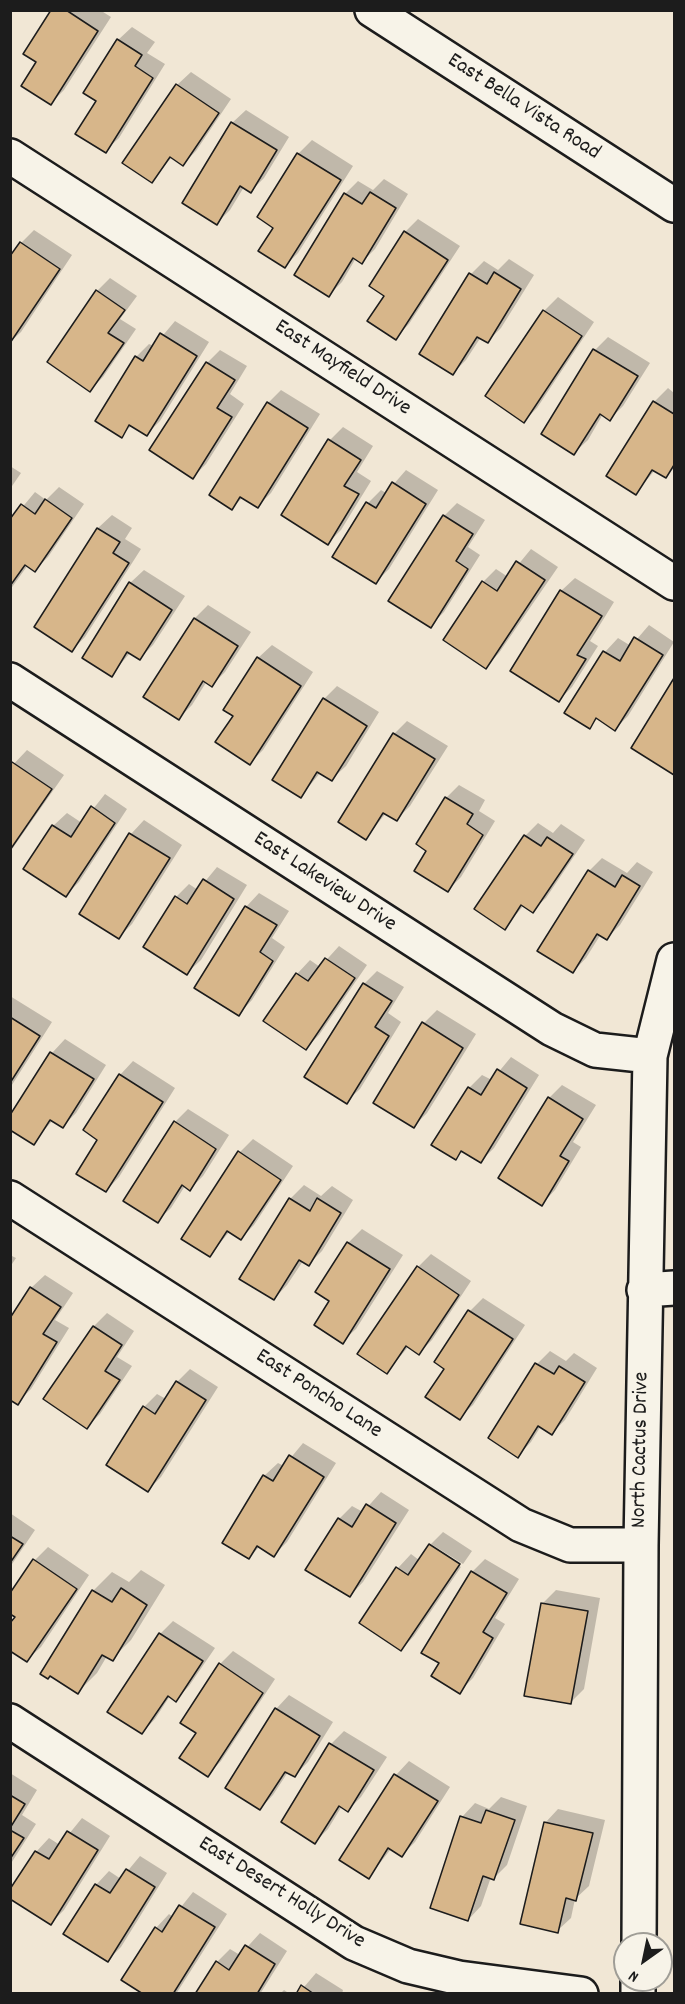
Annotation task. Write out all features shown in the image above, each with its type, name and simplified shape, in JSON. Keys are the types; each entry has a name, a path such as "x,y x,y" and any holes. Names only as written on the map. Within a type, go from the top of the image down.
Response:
{"street":[{"name":"East Bella Vista Road","path":"372,10 675,205"},
{"name":"East Mayfield Drive","path":"10,156 675,583"},
{"name":"East Lakeview Drive","path":"10,680 552,1029 595,1050 650,1056"},
{"name":"North Cactus Drive","path":"639,1932 641,1545 659,1289 650,1056 675,960"},
{"name":"East Poncho Lane","path":"10,1198 521,1525 570,1545 641,1545"},
{"name":"East Desert Holly Drive","path":"10,1721 354,1943 408,1966 439,1973 581,1994"}],"building":[{"path":"51,10 66,10 98,31 51,105 21,86 36,62 23,54"},
{"path":"117,39 142,55 135,66 153,78 106,153 75,134 96,101 83,93"},
{"path":"176,84 219,113 183,166 170,157 152,183 122,163"},
{"path":"231,122 277,150 251,193 240,186 217,225 182,203"},
{"path":"297,153 341,180 285,268 258,251 273,228 257,217"},
{"path":"370,192 396,208 362,264 353,258 329,297 294,275 344,193 362,204"},
{"path":"404,231 448,260 396,340 367,321 384,296 369,286"},
{"path":"20,242 60,269 10,343 10,256"},
{"path":"494,272 521,289 488,343 477,337 453,375 419,354 469,273 487,284"},
{"path":"96,290 125,310 108,333 124,343 90,392 47,362"},
{"path":"543,310 582,336 524,423 485,396"},
{"path":"160,333 197,356 147,436 129,425 122,438 95,421 135,356 143,361"},
{"path":"593,349 638,376 610,421 600,414 574,455 541,434"},
{"path":"206,362 235,380 217,408 232,417 193,479 149,450"},
{"path":"653,401 674,414 674,465 666,478 652,470 636,495 606,476"},
{"path":"267,402 308,428 258,508 240,497 232,510 209,495"},
{"path":"328,439 361,460 344,486 359,494 328,545 281,515"},
{"path":"392,482 426,504 376,584 332,557 366,502 376,508"},
{"path":"45,499 72,518 35,572 25,565 10,586 10,519 21,504 35,514"},
{"path":"443,515 473,534 456,561 468,569 431,628 388,601"},
{"path":"97,528 120,542 113,553 129,563 72,652 34,627"},
{"path":"516,561 545,580 486,669 443,640 482,581 497,591"},
{"path":"129,582 172,610 140,660 127,652 112,677 82,658"},
{"path":"560,590 602,616 577,655 586,659 559,702 510,671"},
{"path":"194,618 238,646 212,687 203,681 179,720 143,697"},
{"path":"634,637 663,655 615,731 596,718 590,729 564,713 603,651 620,661"},
{"path":"257,657 301,686 250,765 215,742 233,716 223,710"},
{"path":"674,678 674,775 631,748"},
{"path":"323,698 367,726 332,781 317,772 301,798 272,780"},
{"path":"393,733 435,759 397,821 383,813 366,840 338,822"},
{"path":"12,762 52,789 10,850 10,765"},
{"path":"445,797 473,814 467,824 483,835 448,892 414,871 426,851 416,844"},
{"path":"91,806 115,823 66,897 23,869 52,825 71,837"},
{"path":"129,833 170,858 119,939 79,914"},
{"path":"524,835 541,846 547,837 573,854 533,913 521,905 505,930 474,909"},
{"path":"588,870 615,887 622,875 640,886 607,940 597,934 573,973 537,951"},
{"path":"203,879 234,899 187,975 143,947 175,896 187,904"},
{"path":"245,906 277,925 260,952 273,961 239,1016 194,988"},
{"path":"325,958 355,978 306,1050 263,1021 296,973 308,981"},
{"path":"363,983 392,1001 375,1027 389,1036 347,1104 304,1077"},
{"path":"10,1017 40,1036 10,1083"},
{"path":"422,1022 463,1048 414,1128 373,1103"},
{"path":"50,1052 94,1079 63,1128 50,1120 34,1145 10,1130 10,1115"},
{"path":"497,1069 527,1088 481,1163 461,1151 456,1160 431,1145 468,1087 481,1095"},
{"path":"119,1074 163,1102 106,1192 76,1174 97,1140 83,1130"},
{"path":"548,1097 583,1119 560,1156 569,1161 542,1206 498,1178"},
{"path":"174,1121 216,1149 190,1191 182,1185 158,1223 123,1201"},
{"path":"238,1151 281,1180 241,1240 227,1231 210,1257 181,1239"},
{"path":"289,1198 310,1211 317,1198 341,1213 309,1266 299,1260 274,1300 239,1279"},
{"path":"347,1242 390,1269 343,1344 314,1325 329,1301 315,1292"},
{"path":"417,1266 459,1295 419,1355 406,1346 387,1374 357,1354"},
{"path":"30,1287 61,1307 43,1334 57,1342 18,1405 10,1400 10,1318"},
{"path":"468,1310 513,1339 460,1420 425,1397 444,1369 434,1362"},
{"path":"93,1326 122,1345 105,1371 120,1380 87,1429 43,1399"},
{"path":"535,1363 554,1374 559,1366 585,1382 552,1435 538,1426 518,1458 488,1438"},
{"path":"176,1381 206,1400 148,1492 106,1465 143,1406 155,1414"},
{"path":"289,1455 324,1477 274,1557 257,1546 249,1559 222,1543 263,1475 273,1481"},
{"path":"366,1504 396,1523 350,1597 305,1570 338,1518 352,1527"},
{"path":"10,1536 23,1544 10,1563"},
{"path":"429,1544 460,1564 401,1651 359,1623 396,1567 408,1575"},
{"path":"33,1559 77,1589 27,1662 10,1651 10,1623 15,1617 10,1614 10,1593"},
{"path":"471,1571 507,1593 483,1632 493,1638 460,1694 431,1676 439,1663 421,1653"},
{"path":"121,1588 147,1605 113,1661 102,1655 78,1694 50,1676 48,1679 40,1674 92,1590 112,1602"},
{"path":"541,1603 588,1611 571,1704 524,1696"},
{"path":"159,1633 203,1661 176,1702 168,1696 142,1734 107,1712"},
{"path":"219,1663 263,1693 208,1777 179,1758 196,1733 180,1723"},
{"path":"275,1708 320,1736 295,1777 285,1772 260,1810 225,1788"},
{"path":"329,1743 374,1770 348,1812 339,1806 315,1844 281,1822"},
{"path":"394,1774 438,1801 402,1857 388,1848 369,1879 339,1860"},
{"path":"10,1795 25,1804 10,1828"},
{"path":"486,1810 515,1820 494,1880 483,1876 468,1921 430,1908 460,1816 481,1823"},
{"path":"544,1822 593,1833 576,1901 566,1898 558,1933 520,1924"},
{"path":"10,1830 24,1838 10,1859"},
{"path":"67,1831 98,1850 51,1925 10,1899 10,1889 35,1851 49,1859"},
{"path":"126,1869 155,1887 108,1962 63,1934 95,1884 110,1893"},
{"path":"179,1905 215,1927 173,1994 143,1994 121,1980 155,1927 162,1932"},
{"path":"245,1945 275,1964 257,1994 195,1994 216,1961 229,1970"},
{"path":"301,1985 314,1994 296,1994"}]}
